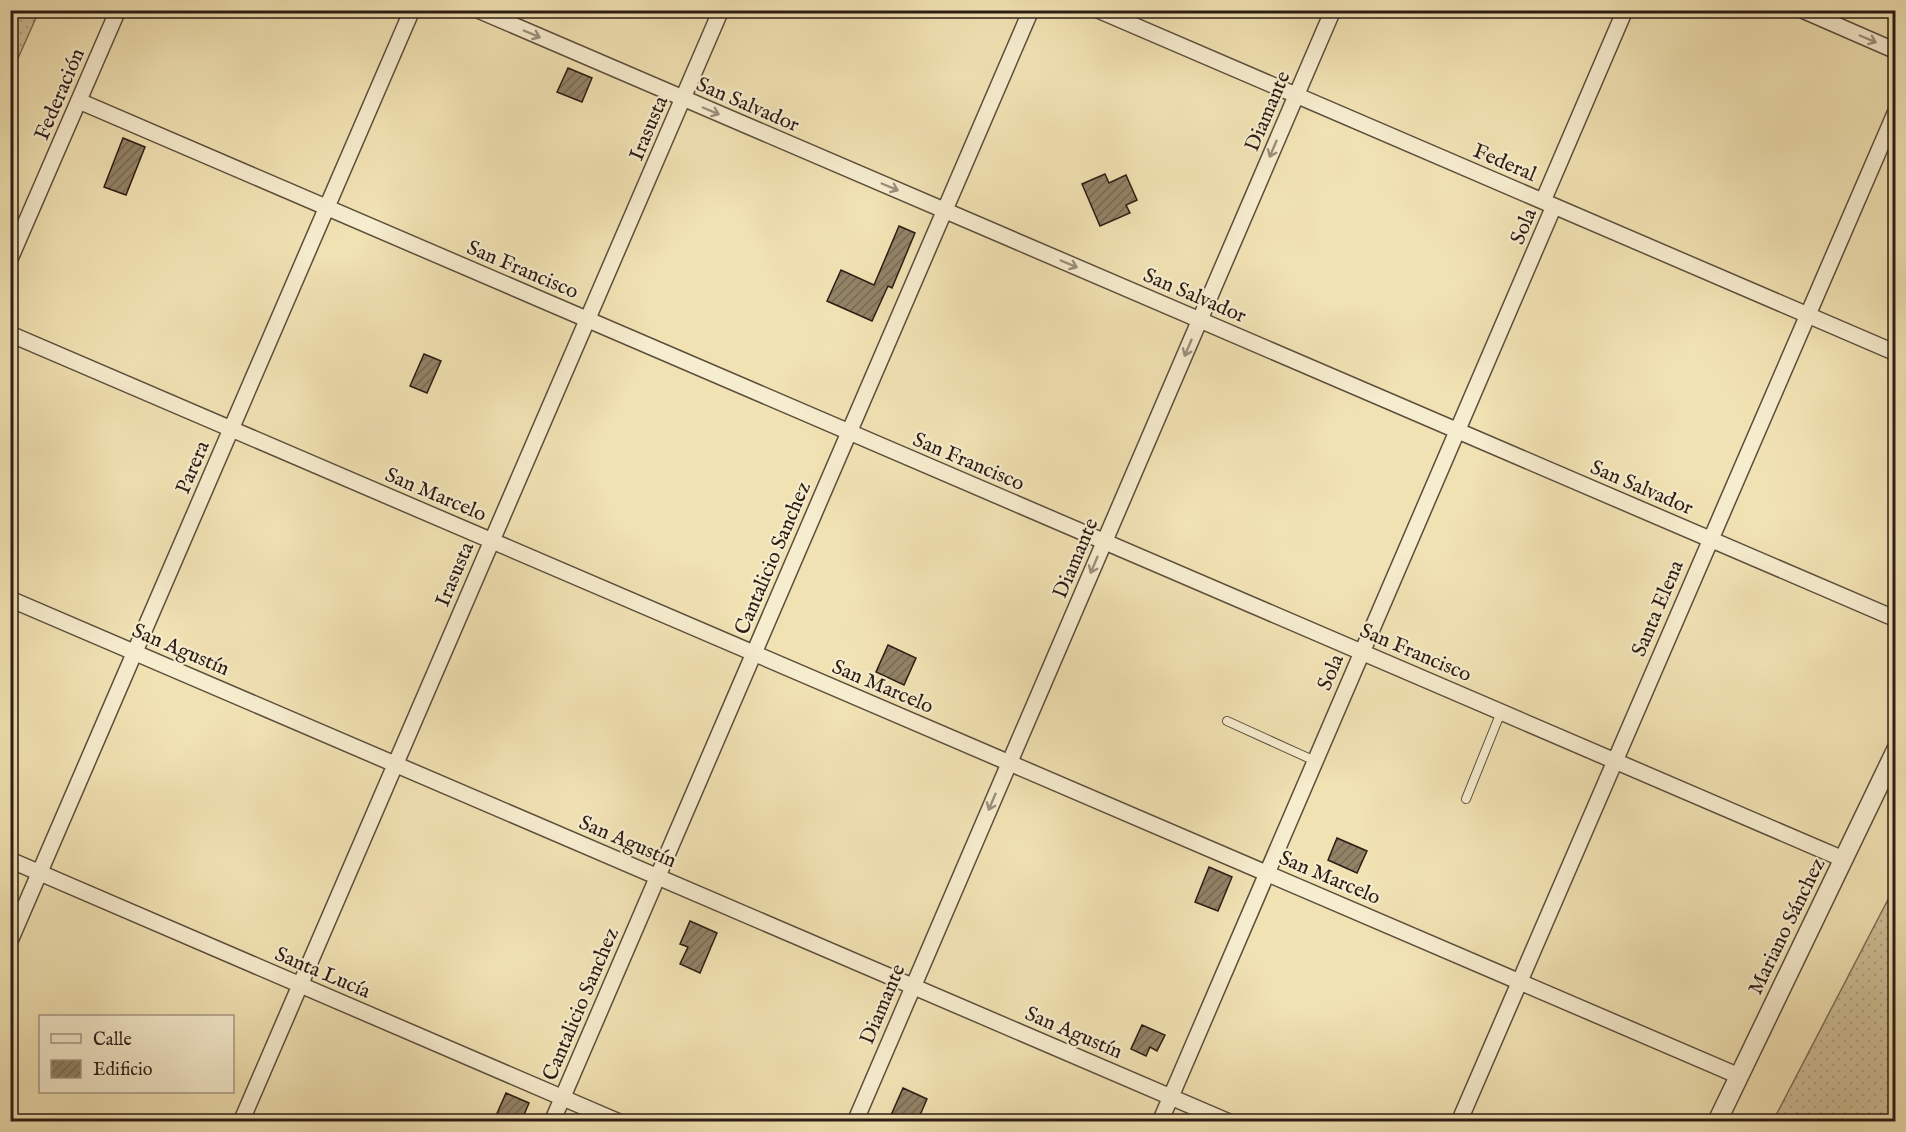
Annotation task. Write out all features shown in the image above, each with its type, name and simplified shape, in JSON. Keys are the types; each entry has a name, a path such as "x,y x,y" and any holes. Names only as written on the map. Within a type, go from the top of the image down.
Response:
{"street":[{"name":"Federación","path":"10,259 118,10"},
{"name":"Parera","path":"10,941 412,10"},
{"name":"San Salvador","path":"478,10 1896,619"},
{"name":"Irasusta","path":"241,1122 722,10"},
{"name":"Cantalicio Sanchez","path":"552,1122 1031,10"},
{"name":"Federal","path":"1098,10 1896,353"},
{"name":"Diamante","path":"855,1122 1334,10"},
{"name":"Sola","path":"1160,1122 1457,431 1625,10"},
{"path":"1802,10 1896,51"},
{"name":"San Francisco","path":"79,101 1844,859"},
{"name":"Santa Elena","path":"1459,1122 1896,111"},
{"name":"San Marcelo","path":"10,334 1739,1076"},
{"name":"San Agustín","path":"10,599 1228,1122"},
{"name":"Mariano Sánchez","path":"1717,1122 1896,750"},
{"name":"Santa Lucía","path":"10,860 619,1122"}],"lane":[{"path":"1466,799 1501,712"},
{"path":"1227,721 1315,761"}],"shaded area":[{"path":"10,11 39,11 11,74"},
{"path":"1895,886 1895,1121 1773,1121"}],"building":[{"path":"568,68 592,78 582,102 557,92"},
{"path":"123,138 145,147 126,195 104,187"},
{"path":"1105,174 1109,183 1126,175 1137,200 1126,205 1130,213 1100,226 1082,184"},
{"path":"899,226 915,233 892,288 888,286 872,321 827,301 841,270 874,285"},
{"path":"424,354 441,361 427,393 410,386"},
{"path":"888,645 916,658 904,685 876,672"},
{"path":"1337,838 1367,851 1357,873 1328,860"},
{"path":"1209,867 1232,877 1218,911 1195,902"},
{"path":"690,921 717,933 700,973 680,964 688,947 680,944"},
{"path":"1142,1025 1165,1035 1157,1051 1150,1047 1146,1056 1131,1049"},
{"path":"903,1088 927,1099 917,1122 888,1122"},
{"path":"506,1093 529,1103 521,1122 502,1122 495,1118"}]}
